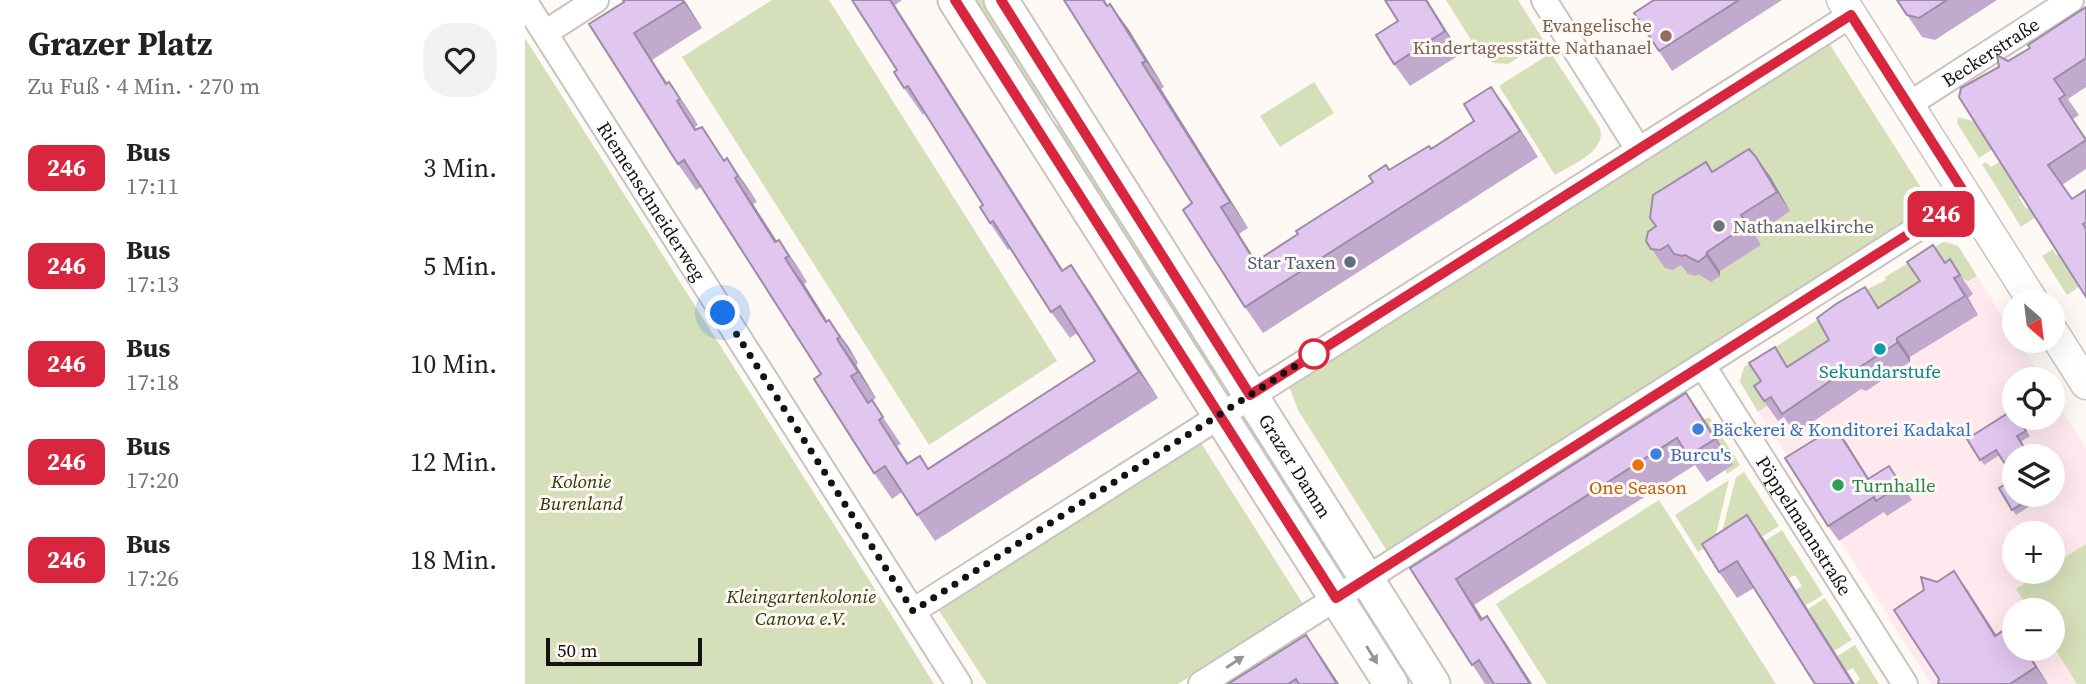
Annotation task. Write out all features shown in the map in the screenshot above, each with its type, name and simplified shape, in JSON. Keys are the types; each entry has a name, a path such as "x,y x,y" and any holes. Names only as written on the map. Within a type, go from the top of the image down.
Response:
{"main road":[{"name":"Grazer Damm","path":"955,0 1391,684"},
{"name":"Grazer Damm","path":"1002,0 1433,684"}],"street":[{"path":"545,33 597,0"},
{"path":"1544,0 1638,149"},
{"name":"Beckerstraße","path":"1908,105 2071,0"},
{"name":"Riemenschneiderweg","path":"525,2 959,684"},
{"path":"913,611 1638,149 1847,7 2026,290"},
{"path":"1201,684 1967,197"},
{"path":"2065,351 2086,384"},
{"name":"Pöppelmannstraße","path":"1703,366 1905,684"}],"shaded area":[{"path":"1947,241 1958,246 2002,316 2002,354 2026,354 2035,367 2002,367 2002,430 2065,430 2065,415 2086,448 2086,684 1931,684 1740,382 1741,373 1746,366 1871,286 1873,288 1886,280 1885,277 1940,243"}],"green space":[{"path":"772,0 829,0 1057,361 929,445 682,57"},
{"path":"973,0 984,0 1051,106 1044,111"},
{"path":"1446,0 1518,0 1544,41 1508,64 1494,63 1481,56"},
{"name":"Kleingartenkolonie Canova e.V.","path":"525,38 892,616 934,684 525,684"},
{"path":"1829,43 1932,205 1387,551 1298,410 1289,386"},
{"path":"1551,53 1600,128 1601,136 1593,151 1586,157 1555,175 1499,86"},
{"path":"1314,82 1334,113 1280,147 1260,116"},
{"path":"1958,117 1976,122 1993,149 1979,158 1957,123"},
{"path":"1062,123 1222,375 1214,380 1054,127"},
{"path":"2001,161 2022,195 2019,197 2026,209 2030,207 2036,217 2021,227 1982,164 1986,162 1991,167"},
{"path":"1943,242 1958,246 1977,276 1968,281 1964,279 1892,327 1864,291 1886,280 1885,277"},
{"path":"2053,249 2056,255 2060,253 2080,286 2067,295 2042,256"},
{"path":"1819,319 1832,340 1775,401 1758,412 1740,382 1744,367"},
{"path":"1710,418 1740,465 1727,474 1704,419"},
{"path":"1259,434 1339,560 1332,564 1252,439"},
{"path":"1201,443 1303,604 1178,684 987,684 938,609"},
{"path":"1744,472 1779,526 1713,568 1736,477"},
{"path":"1729,480 1714,542 1698,552 1675,515"},
{"path":"1659,500 1776,684 1547,684 1496,604"},
{"path":"1782,530 1823,595 1806,605 1796,590 1802,586 1795,575 1789,578 1765,541"},
{"path":"2086,544 2086,684 2077,684 2062,661 2065,661 2065,598 2022,598 2016,589 2024,584 2065,584 2065,557"},
{"path":"1825,598 1852,640 1834,651 1808,609"},
{"path":"1855,645 1879,684 1855,684 1860,679 1853,668 1847,671 1837,656"}],"building":[{"path":"623,0 684,2 634,33 666,84 669,82 675,91 680,99 677,101 695,130 702,127 724,161 727,158 738,176 735,178 775,242 779,240 789,256 785,258 826,322 829,320 840,337 837,339 858,372 851,376 868,403 872,400 883,417 879,420 907,464 920,456 928,469 1095,361 1060,306 1051,312 993,221 990,223 980,207 983,205 908,86 904,88 894,72 897,70 852,0 890,0 1062,271 1071,265 1139,372 917,515 885,466 874,473 814,379 821,374 684,160 678,164 589,24 624,2"},
{"path":"1064,0 1103,0 1107,6 1110,4 1146,61 1142,63 1230,202 1221,207 1255,262 1298,234 1296,231 1373,182 1369,176 1386,165 1389,170 1429,146 1431,149 1474,121 1464,104 1491,87 1520,131 1245,307 1183,210 1192,203"},
{"path":"1385,0 1426,0 1445,31 1394,64 1376,35 1398,21"},
{"path":"1654,0 1739,0 1659,51 1634,13"},
{"path":"1897,0 1947,0 1919,18 1907,15"},
{"path":"2086,7 2086,58 2054,79 2065,95 2059,99 2086,140 2048,165 2072,199 2086,190 2086,222 2083,224 2086,229 2086,297 1959,97 1961,88 1999,67 1997,55 2008,61"},
{"name":"Nathanaelkirche","path":"1749,149 1777,192 1741,215 1747,225 1707,252 1698,262 1685,255 1674,254 1668,245 1660,250 1651,249 1646,241 1648,232 1656,226 1650,218 1653,195 1706,162 1712,172"},
{"path":"1933,245 1945,263 1950,259 1960,275 1954,278 1965,296 1897,338 1897,343 1852,372 1848,369 1782,414 1771,397 1764,401 1754,386 1761,381 1749,363 1775,347 1787,367 1829,340 1817,318 1836,304 1865,287 1878,308 1920,281 1907,262"},
{"path":"1686,393 1715,439 1688,456 1677,438 1456,579 1481,620 1487,616 1530,684 1494,684 1479,660 1472,665 1410,568"},
{"path":"2002,417 2002,430 2026,431 2017,436 2022,444 2002,444 2002,459 1996,450 1980,460 1967,439"},
{"name":"Turnhalle","path":"1835,427 1868,479 1889,466 1901,485 1876,501 1874,497 1828,526 1785,458"},
{"path":"1747,515 1853,684 1815,684 1737,561 1719,572 1702,544"},
{"path":"1954,571 1995,636 2002,631 2002,661 2032,661 2036,667 2010,684 1938,684 1939,679 1894,610 1924,590 1921,577 1937,582"},
{"path":"1306,635 1337,684 1299,684 1296,679 1288,684 1228,684"}],"bus line":[{"name":"246","path":"955,0 1336,598 1967,197 1851,15 1250,395 1001,0"}],"place":[{"name":"Evangelische Kindertagesstätte Nathanael","path":"1666,36"},
{"name":"Nathanaelkirche","path":"1719,226"},
{"name":"Star Taxen","path":"1350,262"},
{"name":"Sekundarstufe","path":"1880,349"},
{"name":"Bäckerei & Konditorei Kadakal","path":"1698,429"},
{"name":"Burcu's","path":"1656,454"},
{"name":"One Season","path":"1638,465"},
{"name":"Turnhalle","path":"1838,485"}],"route":[{"path":"723,313 913,611 1314,354"}],"park label":[{"name":"Kolonie Burenland","path":"581,492"}]}
